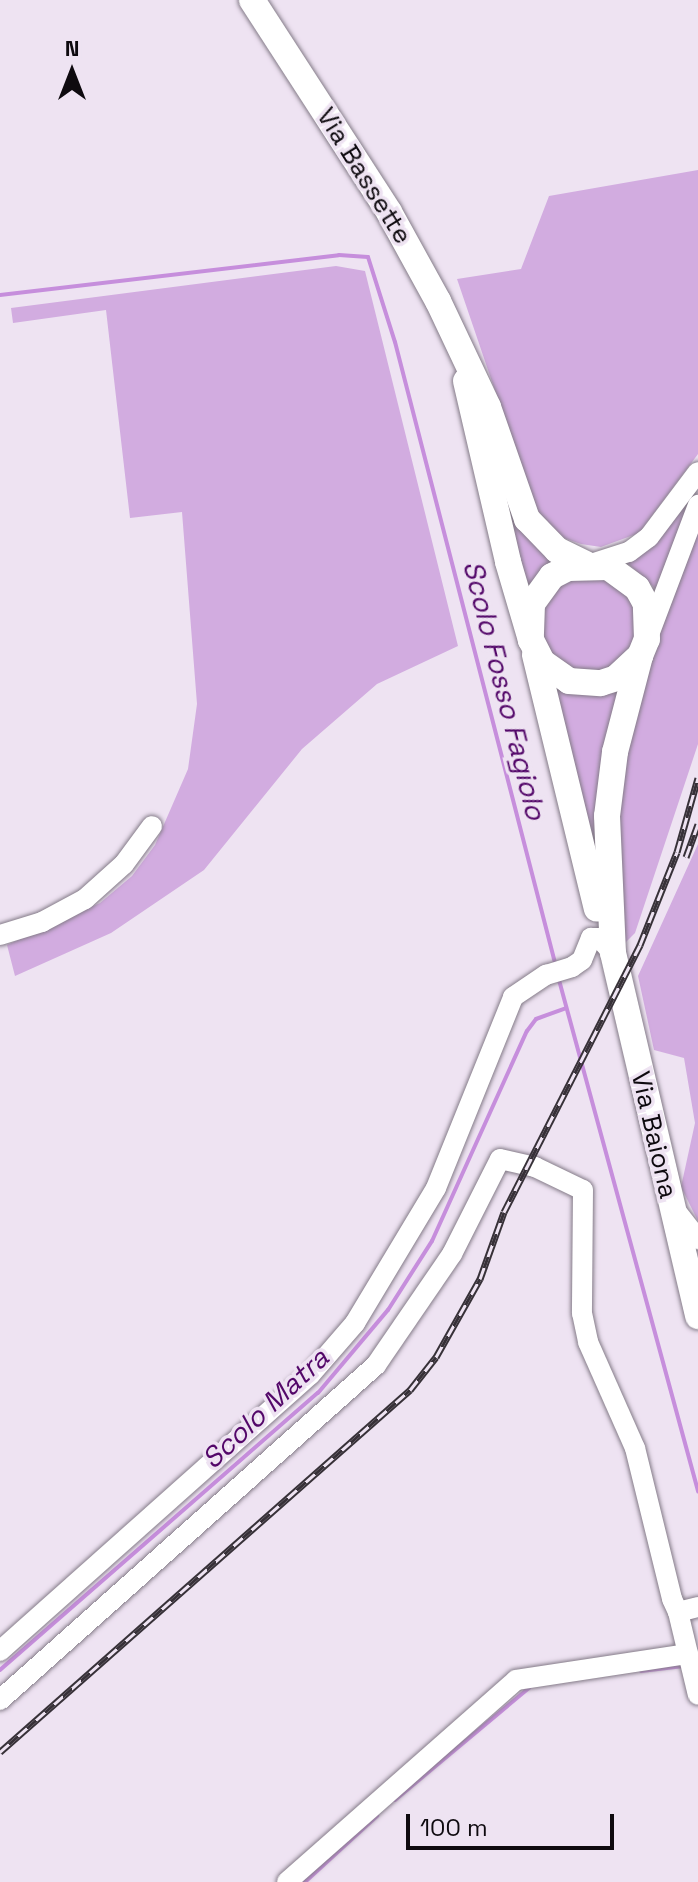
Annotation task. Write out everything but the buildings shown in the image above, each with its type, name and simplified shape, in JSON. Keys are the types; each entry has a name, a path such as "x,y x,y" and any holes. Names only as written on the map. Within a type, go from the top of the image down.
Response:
{"main road":[{"name":"Via Bassette","path":"252,0 389,212 438,301 488,407 527,519 557,550 588,564"},
{"name":"Via Bassette","path":"464,360 468,397 532,644"},
{"path":"588,564 624,575 637,588 649,621 644,648 616,678 584,684 554,673 532,644 532,604 552,576 588,564"},
{"name":"Via Baiona","path":"532,644 613,953 698,1316"},
{"name":"Via Baiona","path":"613,953 607,816 615,752 644,648"}],"street":[{"path":"588,564 629,552 649,537 698,472"},
{"name":"Via Baiona","path":"644,648 698,505"},
{"path":"0,935 42,922 85,899 124,864 152,826"},
{"path":"0,1651 250,1432 355,1323 436,1188 500,1017 513,997 546,975 572,967 582,960 591,938 599,938 613,953"},
{"path":"0,1700 376,1365 452,1254 500,1159 535,1167 583,1190 582,1313 588,1342 635,1448 688,1610 690,1662 698,1695"},
{"path":"668,1197 698,1239"},
{"path":"287,1882 516,1680 690,1662"}],"shaded area":[{"path":"698,170 698,454 639,533 601,547 581,544 561,537 535,508 457,279 521,269 549,196"},
{"path":"336,266 365,271 458,646 377,684 302,749 204,870 111,933 15,976 7,945 100,903 132,876 155,845 188,769 197,704 182,512 130,518 106,310 13,323 11,308"},
{"path":"695,492 663,578 658,591 624,560"},
{"path":"506,497 558,561 529,595"},
{"path":"698,524 698,744 635,933 625,943 617,783 649,666"},
{"path":"590,574 609,578 624,589 635,604 639,623 635,642 624,657 609,668 590,672 571,668 556,657 545,642 541,623 545,604 556,589 571,578"},
{"path":"550,676 623,681 598,793 594,841"},
{"path":"698,844 698,1221 681,1187 695,1123 684,1058 654,1050 638,976"}],"waterway":[{"name":"Scolo Fosso Fagiolo","path":"0,295 339,255 368,257 395,342 556,967"},
{"name":"Scolo Fosso Fagiolo","path":"559,980 698,1491"},
{"name":"Scolo Matra","path":"0,1670 318,1393 388,1310 432,1241 527,1031 536,1019 566,1008"},
{"path":"641,1671 684,1666"},
{"path":"395,1800 529,1688"},
{"path":"305,1882 377,1816"}],"railway":[{"path":"0,1752 410,1390 436,1357 480,1279 504,1212 640,945 677,852 698,778"},
{"path":"686,857 698,824"}]}
